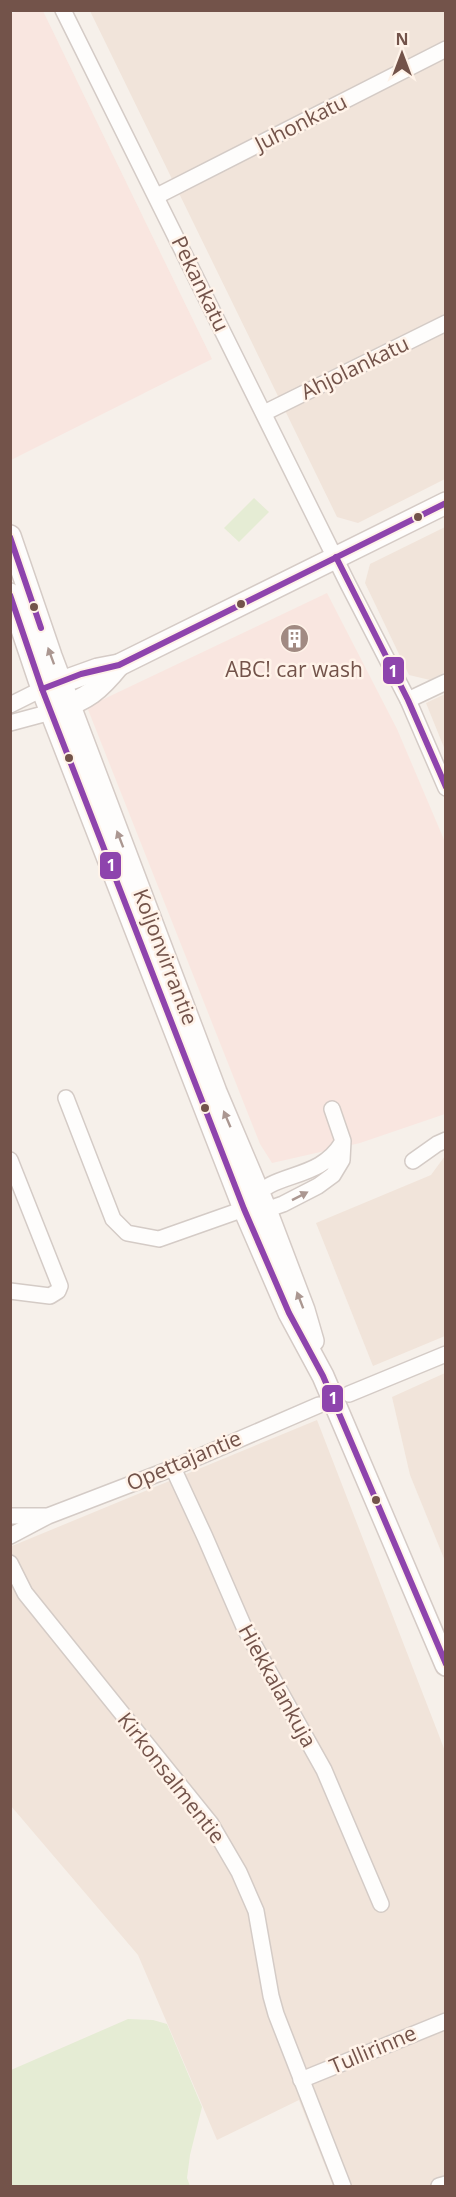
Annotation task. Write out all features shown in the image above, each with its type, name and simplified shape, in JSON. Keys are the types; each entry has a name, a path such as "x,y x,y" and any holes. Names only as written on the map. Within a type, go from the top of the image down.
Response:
{"main road":[{"path":"52,686 98,669 118,665 446,503"},
{"name":"Koljonvirrantie","path":"10,536 52,686"},
{"name":"Koljonvirrantie","path":"10,594 52,686 262,1201 304,1310 323,1376"},
{"path":"61,709 90,695 102,686 118,665"},
{"name":"Koljonvirrantie","path":"61,709 244,1209 289,1313 323,1376 446,1665"}],"street":[{"name":"Pekankatu","path":"63,10 408,700 446,788"},
{"name":"Juhonkatu","path":"157,196 446,49"},
{"name":"Ahjolankatu","path":"264,413 446,323"},
{"path":"408,700 446,682"},
{"path":"10,705 52,686"},
{"path":"10,723 61,709"},
{"path":"66,1098 113,1219 127,1233 159,1239 262,1201 324,1163 335,1154 343,1141"},
{"path":"262,1201 283,1204 318,1186 333,1175 342,1160 343,1141 332,1108"},
{"path":"412,1161 446,1140"},
{"path":"10,1160 60,1286 58,1292 50,1296 10,1291"},
{"path":"350,1394 446,1354"},
{"name":"Opettajantie","path":"10,1536 48,1516 173,1468 319,1406"},
{"name":"Hiekkalankuja","path":"173,1468 244,1627 324,1770 381,1904"},
{"name":"Opettajantie","path":"10,1516 48,1516"},
{"name":"Kirkonsalmentie","path":"10,1563 25,1593 211,1824 239,1872 256,1911 271,1996 343,2187"},
{"name":"Tullirinne","path":"301,2080 446,2020"},
{"path":"440,2187 446,2184"}],"shaded area":[{"path":"19,11 43,11 212,359 11,460 10,14"},
{"path":"90,11 445,11 445,479 358,523 337,517"},
{"path":"445,527 445,672 430,680 409,675 365,583 370,564"},
{"path":"327,593 397,729 445,842 445,1114 360,1143 272,1163 260,1144 87,707"},
{"path":"445,694 445,750 426,703"},
{"path":"445,1156 445,1336 373,1366 316,1223 431,1175"},
{"path":"445,1373 445,1561 410,1475 392,1397"},
{"path":"317,1420 445,1751 445,2186 333,2186 299,2100 217,2140 138,1955 11,1806 10,1544 12,1546"}],"green space":[{"path":"254,498 269,512 239,542 224,528"},
{"path":"128,2019 153,2020 167,2024 202,2107 190,2155 187,2178 190,2186 11,2186 11,2070"}],"transit line":[{"name":"1","path":"42,689 81,674 119,665 446,503"},
{"name":"1","path":"10,537 41,628"},
{"name":"1","path":"336,557 408,700 446,787"},
{"name":"1","path":"10,595 42,689 244,1209 289,1313 323,1376 446,1664"}],"place":[{"name":"ABC! car wash","path":"294,639"}]}
